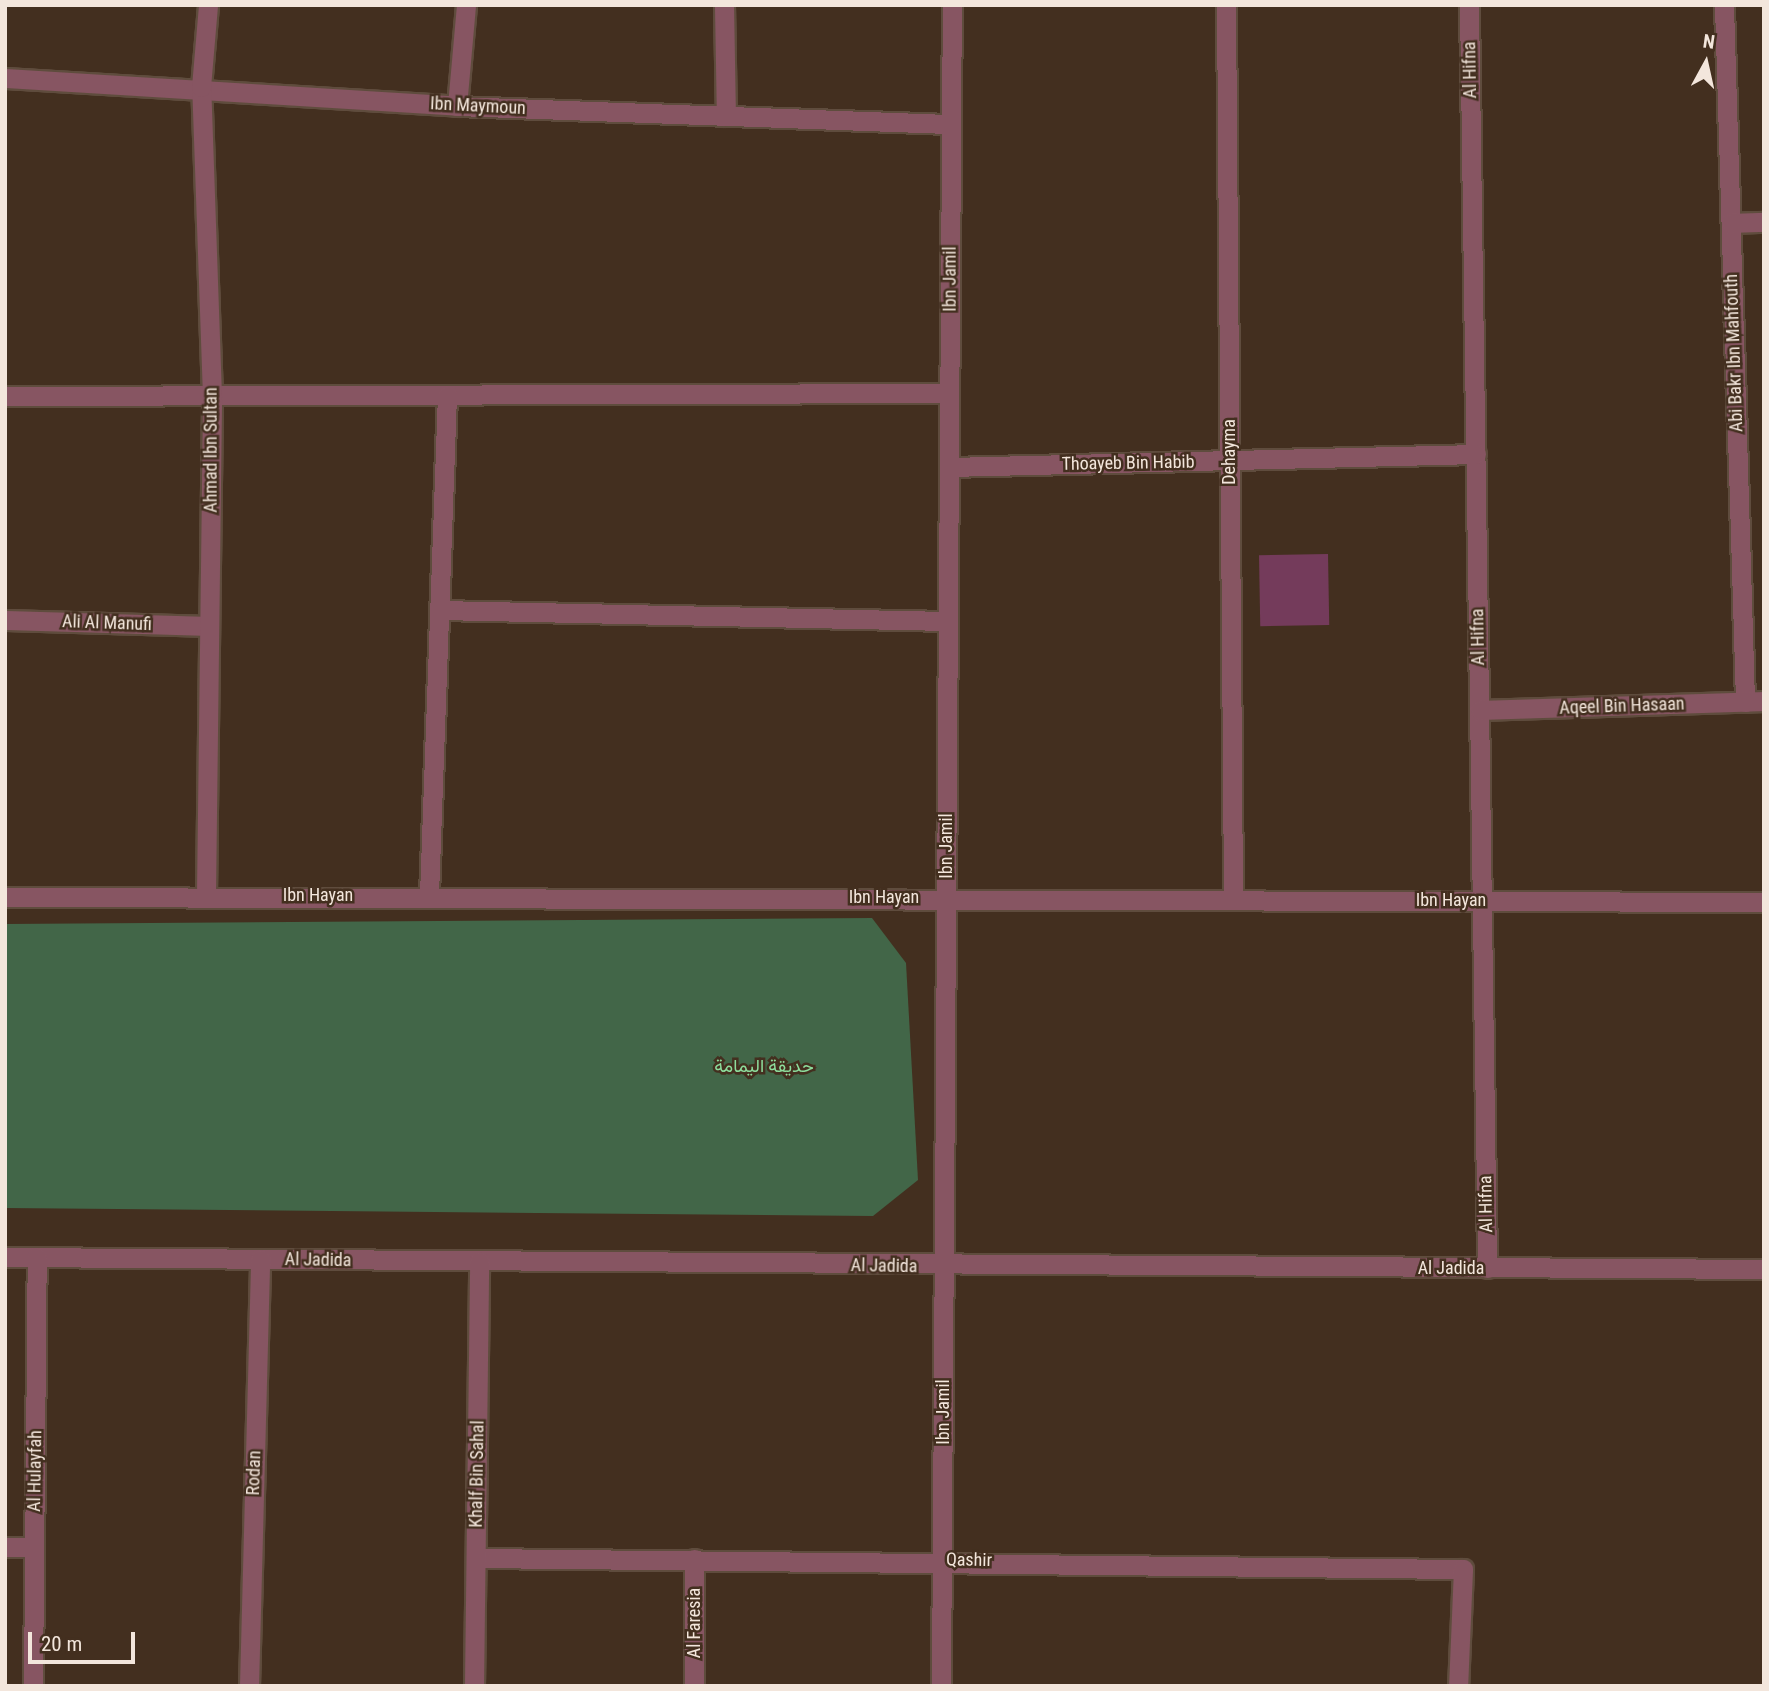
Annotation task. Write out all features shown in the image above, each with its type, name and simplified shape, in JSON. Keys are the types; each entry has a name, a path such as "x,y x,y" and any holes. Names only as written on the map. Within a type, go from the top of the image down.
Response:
{"street":[{"name":"Ahmad Ibn Sultan","path":"205,895 212,396 201,88 208,5"},
{"path":"457,106 466,5"},
{"path":"724,5 726,116"},
{"name":"Ibn Jamil","path":"941,1686 952,5"},
{"name":"Dehayma","path":"1226,5 1233,899"},
{"name":"Al Hifna","path":"1469,5 1487,1268"},
{"name":"Abi Bakr Ibn Mahfouth","path":"1724,5 1731,223 1754,701"},
{"name":"Ibn Maymoun","path":"5,78 201,88 457,106 951,124"},
{"path":"1731,223 1764,222"},
{"path":"5,397 949,393"},
{"path":"429,895 447,395"},
{"name":"Thoayeb Bin Habib","path":"949,467 1476,454"},
{"path":"439,610 948,621"},
{"name":"Ali Al Manufi","path":"5,620 209,626"},
{"name":"Aqeel Bin Hasaan","path":"1480,710 1754,701"},
{"name":"Ibn Hayan","path":"5,897 429,895 1764,902"},
{"name":"Al Jadida","path":"5,1257 943,1266 1764,1269"},
{"name":"Al Hulayfah","path":"33,1686 37,1257"},
{"name":"Rodan","path":"249,1686 260,1259"},
{"name":"Khalf Bin Sahal","path":"474,1686 480,1262"},
{"path":"5,1547 34,1547"},
{"name":"Qashir","path":"476,1558 942,1560 1462,1569 1458,1686"},
{"name":"Al Faresia","path":"694,1559 694,1686"}],"green space":[{"name":"حديقة اليمامة","path":"872,918 906,963 918,1180 873,1216 5,1208 5,924"}],"building":[{"path":"1328,554 1329,625 1260,626 1259,555"}]}
